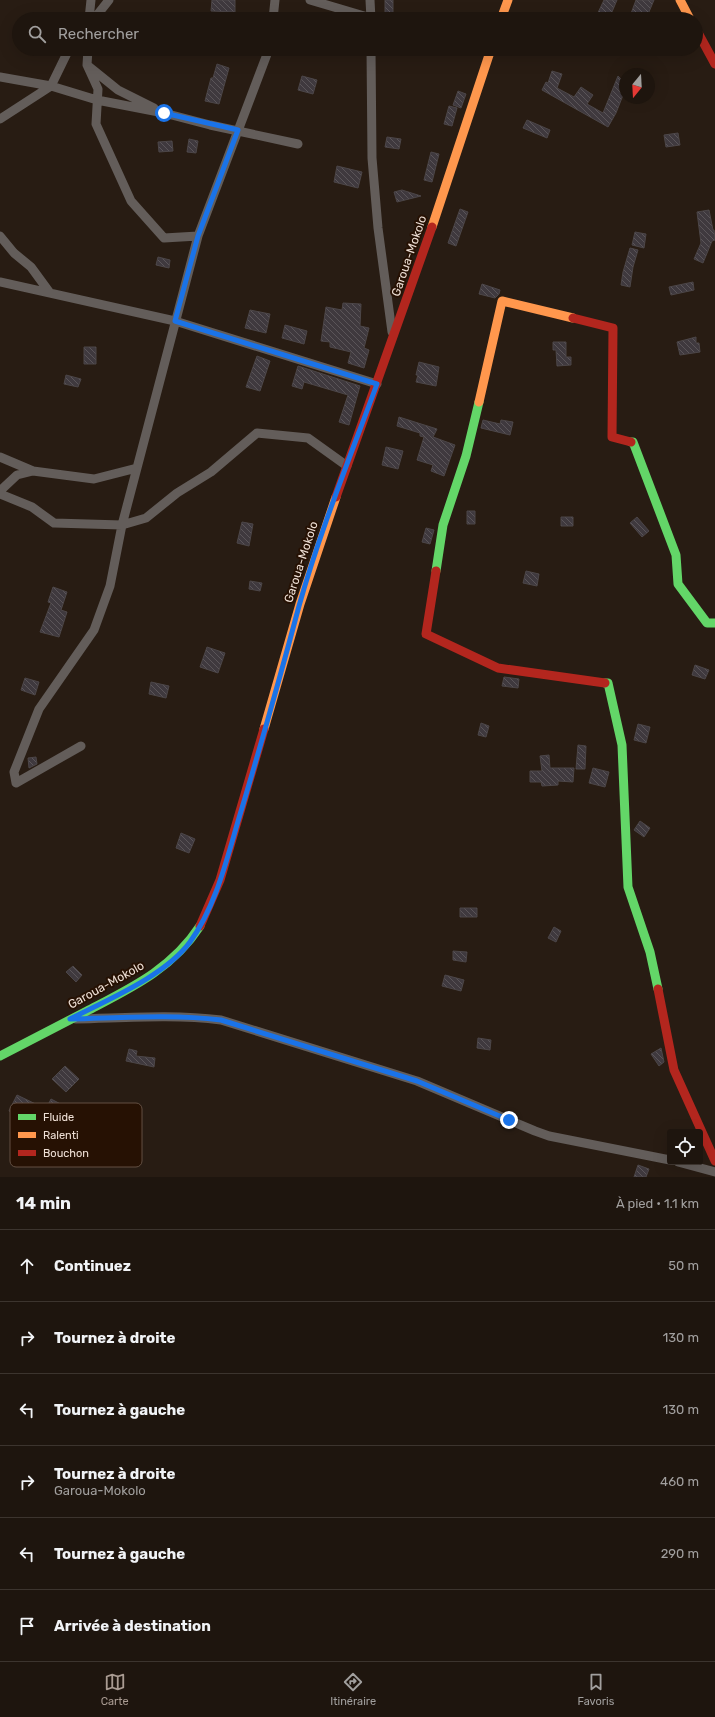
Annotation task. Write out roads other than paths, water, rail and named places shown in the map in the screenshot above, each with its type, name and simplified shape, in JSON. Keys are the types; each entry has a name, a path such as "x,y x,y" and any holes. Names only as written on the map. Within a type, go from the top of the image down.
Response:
{"street":[{"path":"90,12 91,0"},
{"path":"100,12 109,0"},
{"path":"274,12 275,0"},
{"path":"310,0 351,12"},
{"path":"370,0 371,12"},
{"path":"504,12 508,0"},
{"path":"680,0 686,12"},
{"path":"703,42 715,64"},
{"path":"0,119 51,86 66,56"},
{"path":"88,56 87,65 98,89 96,124 132,201 164,238 198,236"},
{"path":"81,746 16,783 14,772 39,709 94,630 110,586 122,525 198,236 266,56"},
{"path":"371,56 372,158 378,228 393,338"},
{"name":"Garoua-Mokolo","path":"0,1056 136,985 173,959 189,943 201,925 220,880 300,604 327,521 432,227 489,56"},
{"path":"87,65 118,90 164,113"},
{"path":"0,77 51,86 97,100 164,113 298,144"},
{"path":"0,236 14,253 31,267 50,293"},
{"path":"0,282 175,321 377,384"},
{"path":"715,623 707,623 678,584 676,555 633,442 612,437 612,328 502,301 466,456 443,525 426,634 498,668 608,683 622,745 628,887 650,952 674,1070 715,1161"},
{"path":"0,494 32,507 54,523 122,525 146,518 177,493 211,472 257,433 308,438 347,466"},
{"path":"0,457 33,471 94,479 137,468"},
{"path":"0,491 17,475 33,471"},
{"path":"70,1019 170,1016 221,1020 417,1081 550,1136 667,1159"},
{"path":"689,1165 715,1172"}]}
